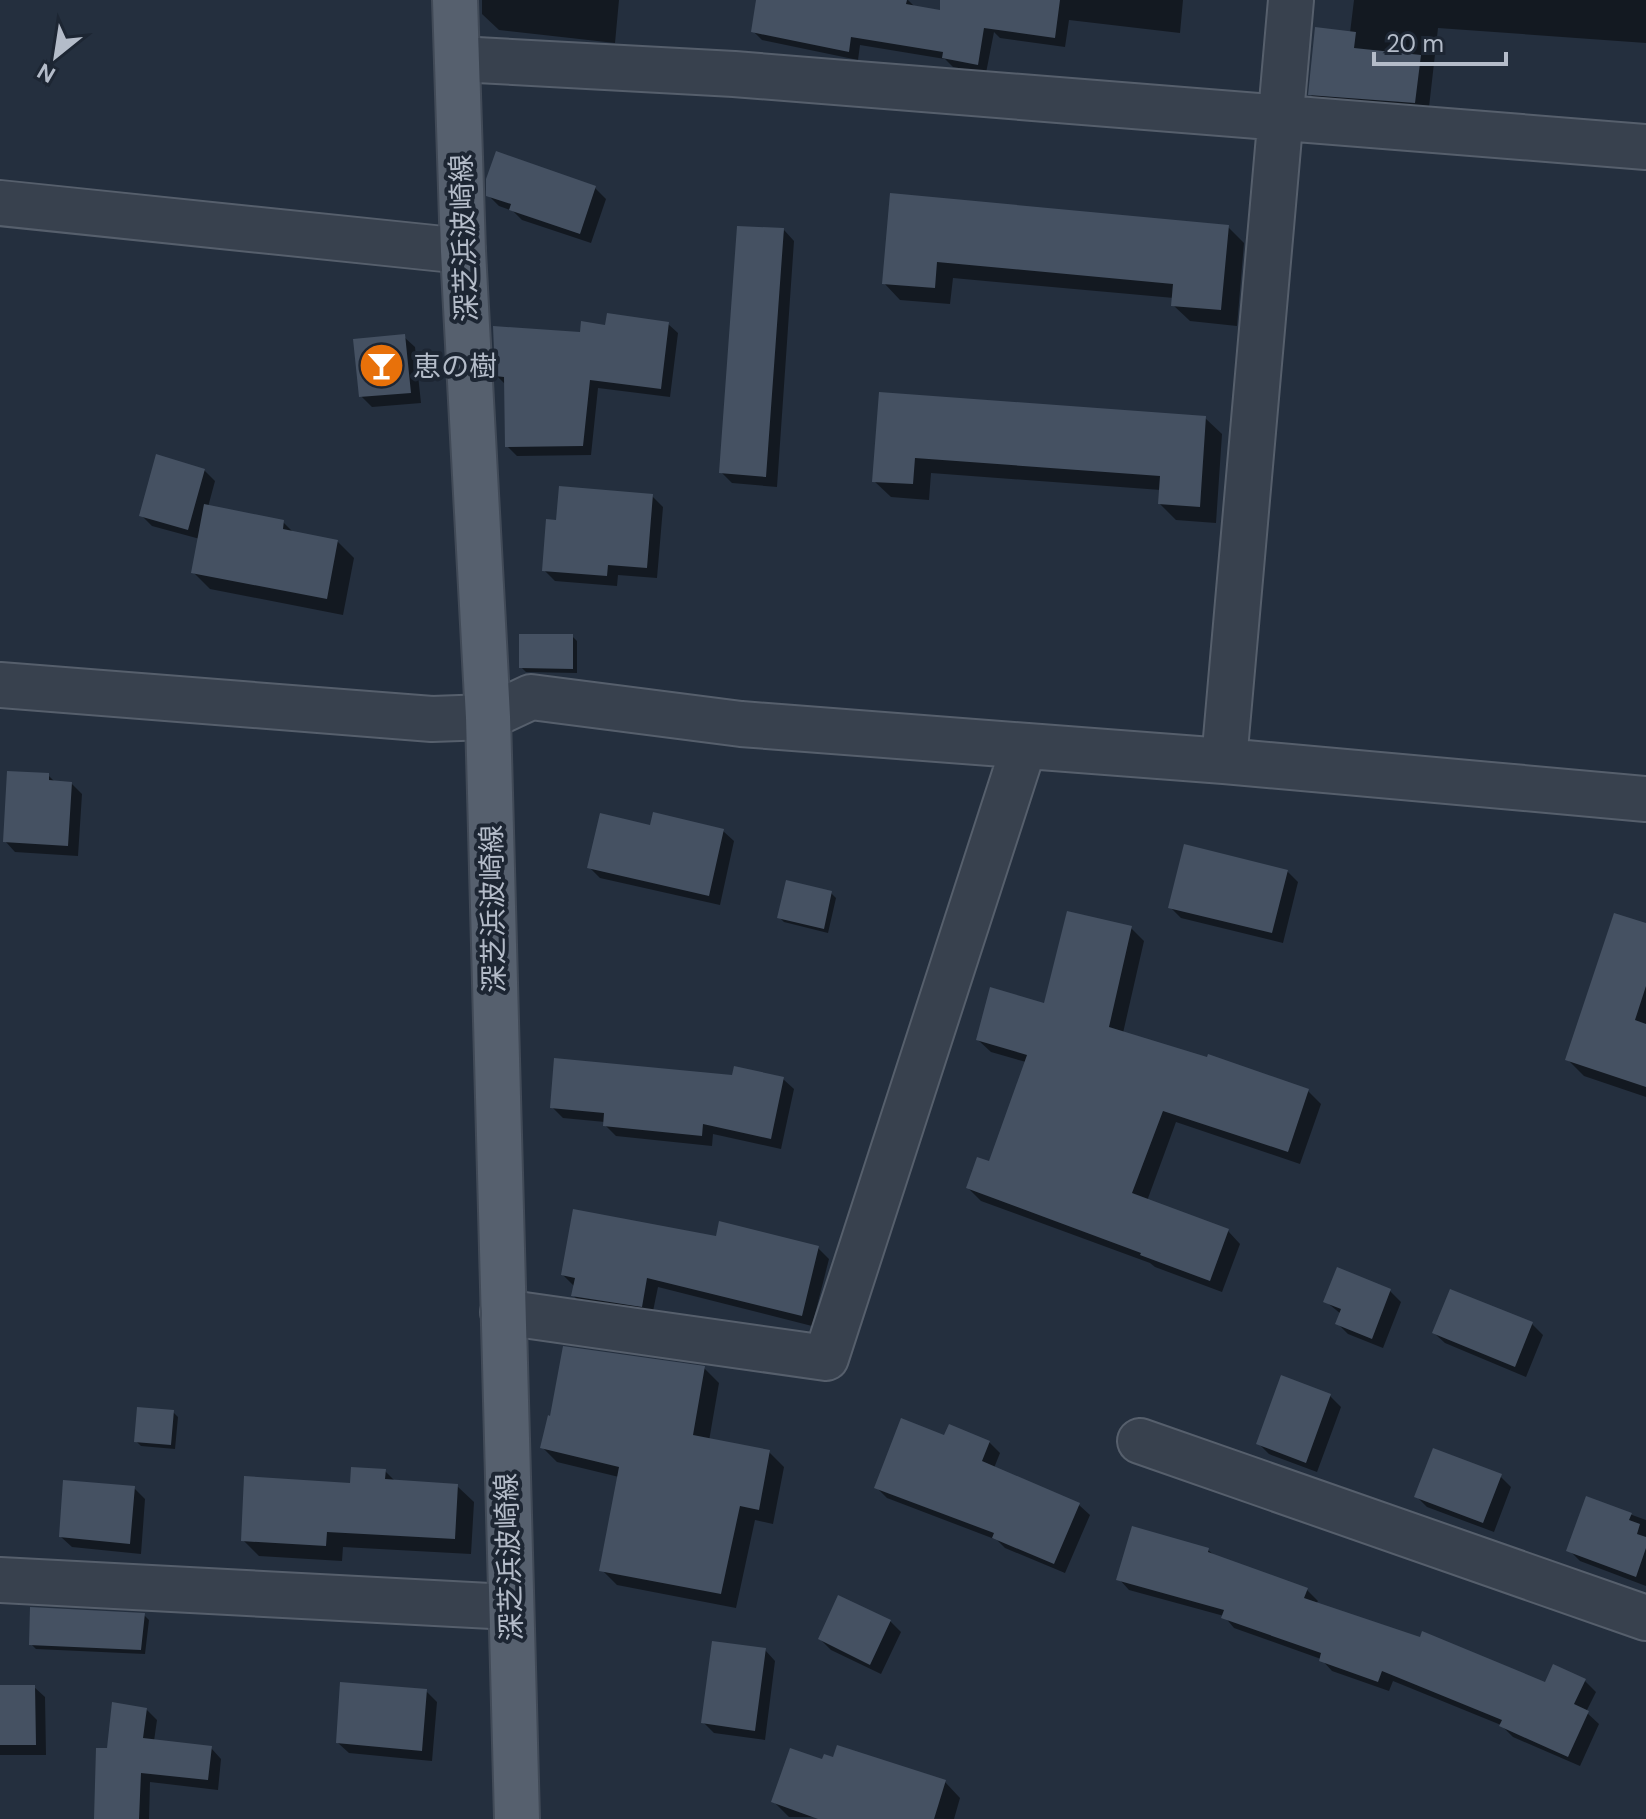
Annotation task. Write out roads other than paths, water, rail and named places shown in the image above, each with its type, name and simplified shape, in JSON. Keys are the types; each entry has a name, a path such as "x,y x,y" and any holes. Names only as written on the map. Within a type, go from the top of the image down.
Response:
{"main road":[{"name":"深芝浜波崎線","path":"455,0 463,251 488,717 517,1819"}],"street":[{"path":"1224,761 1291,0"},
{"path":"458,59 734,74 1646,147"},
{"path":"0,203 463,251"},
{"path":"0,685 432,719 488,717 531,697 741,724 1224,761 1646,799"},
{"path":"503,1312 826,1358 1024,746"},
{"path":"1140,1441 1646,1618"},
{"path":"0,1580 511,1607"}],"place":[{"name":"恵の樹","path":"382,366"}]}
